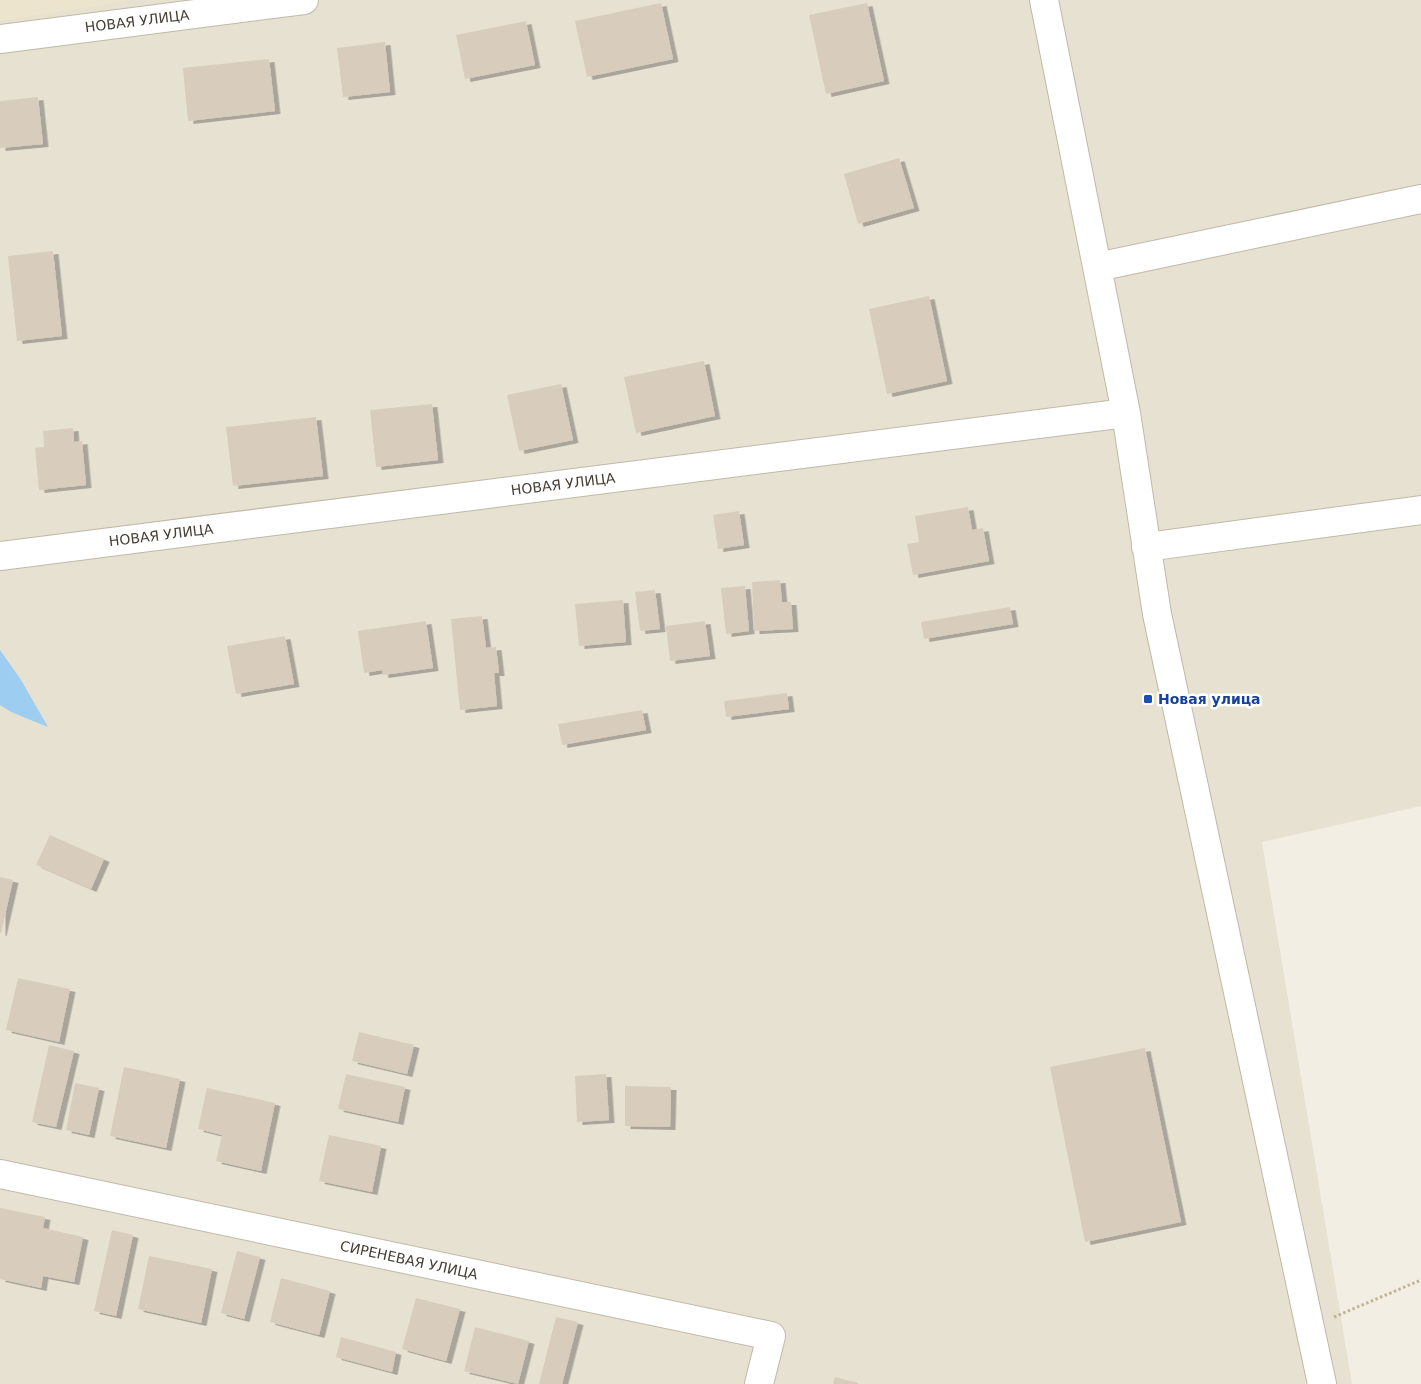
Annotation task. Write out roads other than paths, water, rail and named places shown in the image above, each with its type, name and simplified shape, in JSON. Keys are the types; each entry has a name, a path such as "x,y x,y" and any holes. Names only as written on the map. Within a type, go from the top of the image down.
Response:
{"street":[{"name":"НОВАЯ УЛИЦА","path":"0,39 304,0"},
{"path":"1044,0 1126,413 1156,614 1322,1384"},
{"path":"1097,267 1421,199"},
{"name":"НОВАЯ УЛИЦА","path":"0,556 1126,413"},
{"path":"1146,547 1421,510"},
{"name":"СИРЕНЕВАЯ УЛИЦА","path":"0,1174 771,1336 759,1384"}],"water":[{"path":"0,650 21,680 48,727 11,712 0,705"}],"place":[{"name":"Новая улица","path":"1148,699"}]}
